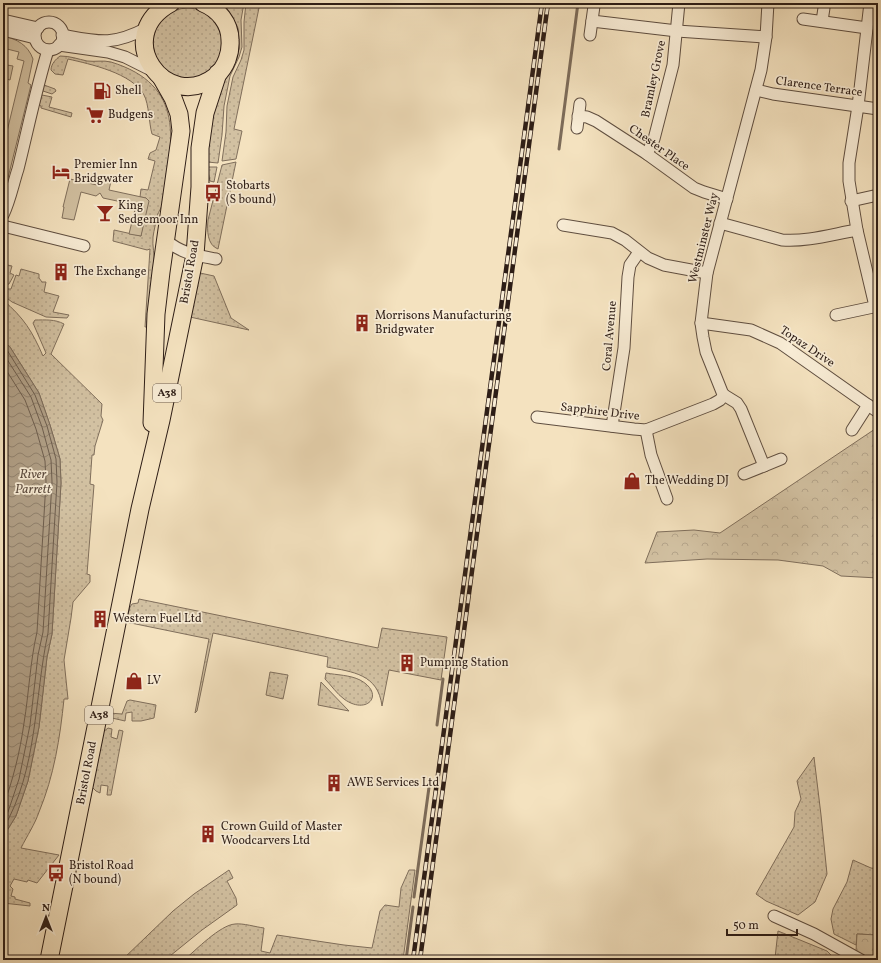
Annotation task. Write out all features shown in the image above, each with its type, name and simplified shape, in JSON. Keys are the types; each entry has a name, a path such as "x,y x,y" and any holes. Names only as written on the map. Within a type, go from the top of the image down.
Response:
{"main road":[{"path":"154,15 163,7 171,3"},
{"path":"158,75 175,84 190,86 201,84 210,80 218,73 228,57 230,38 224,19 216,7 203,3"},
{"name":"Bristol Road","path":"149,469 156,314 181,131 180,114 173,98 148,62 145,51 144,39 154,15"},
{"name":"Bristol Road","path":"49,960 149,469 161,420 195,255 199,201 200,148 205,113 218,73"}],"street":[{"name":"Bramley Grove","path":"647,154 654,140 673,65 679,3"},
{"name":"Westminster Way","path":"764,466 741,410 737,403 724,395 706,352 702,337 701,323 707,273 761,70 766,37 768,3"},
{"path":"836,315 876,306 857,230 849,182 849,162 858,106 870,3"},
{"path":"590,35 594,6"},
{"path":"822,21 824,8"},
{"path":"61,40 111,42 136,34 154,15"},
{"path":"803,19 868,28"},
{"path":"3,20 36,33"},
{"path":"592,21 677,31 766,37"},
{"path":"45,23 52,23 58,27 61,40 56,48 48,50 39,46 36,33 45,23"},
{"path":"3,30 36,33"},
{"path":"61,40 126,57 158,75"},
{"path":"3,215 7,206 25,142 39,78 48,50"},
{"name":"Clarence Terrace","path":"756,90 773,94 878,109"},
{"path":"577,128 580,104"},
{"name":"Chester Place","path":"578,116 596,120 694,188 727,199"},
{"path":"851,201 878,195"},
{"path":"720,223 782,240 805,239 857,230"},
{"path":"563,225 612,233 648,258 664,265 707,273"},
{"path":"3,226 84,246"},
{"path":"165,240 184,253 216,260"},
{"name":"Coral Avenue","path":"612,426 624,348 628,277 630,265 639,252"},
{"name":"Topaz Drive","path":"701,323 751,330 780,343 878,412"},
{"name":"Sapphire Drive","path":"537,417 646,430 714,404 724,395"},
{"path":"852,430 868,405"},
{"path":"646,430 651,455 667,499"},
{"path":"744,474 781,459"},
{"path":"774,916 814,934 861,960"}],"green space":[{"path":"224,3 244,3 241,20 242,47 230,76 224,106 218,163 207,162 207,133 222,84 239,49 238,28"},
{"path":"246,3 260,3 234,129 242,131 236,159 222,161 226,132 227,106 233,77 244,50"},
{"path":"188,8 201,11 213,18 220,30 223,43 220,56 213,68 201,75 188,78 175,75 163,68 156,56 153,43 156,30 163,18 175,11"},
{"path":"3,36 13,39 25,46 33,59 28,83 31,85 3,198 3,148 24,61 17,59 19,52 3,48"},
{"path":"60,56 87,61 111,62 135,72 152,85 163,100 169,118 171,137 170,158 163,202 157,216 153,237 153,288 149,327 145,327 150,249 147,250 113,241 114,230 141,236 146,198 140,197 141,189 148,190 155,161 148,159 150,153 156,150 160,137 152,134 146,99 138,87 120,75 110,71 68,59 63,75 55,74 51,68"},
{"path":"7,65 13,66 10,80 3,78"},
{"path":"44,85 55,89 56,91 52,94 43,91"},
{"path":"42,95 52,97 49,107 72,113 71,117 41,108 39,105"},
{"path":"236,162 218,249 214,247 208,237 208,220 222,165"},
{"path":"207,167 217,167 214,182 210,181"},
{"path":"99,178 111,181 109,190 146,198 149,201 141,236 129,234 136,205 103,198 100,193 96,196 81,192 74,220 62,218 63,207 70,179 97,185"},
{"path":"3,264 12,266 10,273 14,275 9,284 3,285"},
{"path":"21,269 39,274 39,278 42,282 46,282 44,292 59,296 53,312 69,315 67,318 46,317 12,302 3,295 3,289 11,289 16,275 19,276"},
{"path":"200,273 214,276 231,318 249,330 190,317"},
{"path":"3,300 27,325 43,356 46,353 33,323 35,320 46,320 57,321 64,324 51,354 102,404 101,416 103,420 95,446 94,455 92,455 90,484 94,485 87,574 90,575 90,582 73,602 64,660 68,699 64,699 61,728 49,785 33,826 21,848 59,855 37,883 28,880 27,882 14,879 10,886 13,889 11,896 15,897 15,899 30,903 30,906 3,903 3,837 16,816 28,781 39,727 47,657 52,634 61,483 60,459 39,393 10,347 3,341"},
{"path":"878,427 878,578 841,576 823,566 778,560 707,559 645,563 657,532 694,530 720,533"},
{"path":"139,599 378,648 382,628 447,637 441,680 389,670 382,706 380,695 370,681 355,673 327,667 328,657 213,633 197,711 195,713 209,639 126,622 130,607 132,604 138,603"},
{"path":"270,672 288,675 283,699 266,695"},
{"path":"326,673 348,676 360,680 372,691 370,701 366,704 360,705 352,704 344,699 325,679"},
{"path":"321,682 349,711 318,705"},
{"path":"130,700 156,705 154,718 141,721 132,721 132,712 126,713 125,721 112,718 107,715 109,713 122,714 127,701"},
{"path":"108,728 112,729 111,737 117,739 119,730 123,731 111,795 107,795 108,786 101,785 100,793 92,787 103,732"},
{"path":"814,757 827,874 815,902 798,915 766,901 756,894 794,827 795,812 801,799 797,781"},
{"path":"853,860 871,868 878,869 878,935 857,934 856,945 834,934 831,919 833,909 847,882"},
{"path":"229,870 233,878 227,881 236,898 237,905 202,930 165,960 122,960 173,911 194,894"},
{"path":"409,870 415,870 403,960 184,960 215,933 229,925 235,924 264,928 261,951 270,953 277,935 372,948 380,911 385,905 399,907 401,888"},
{"path":"778,931 827,951 832,956 832,960 794,960 775,958"},
{"path":"857,934 878,935 878,960 871,960 856,951"}],"water":[{"name":"River Parrett","path":"3,341 10,347 39,393 60,459 61,483 52,634 47,657 39,727 28,781 16,816 3,837"}],"waterway":[{"path":"559,149 578,3"},
{"path":"437,725 443,679"},
{"path":"414,897 430,780"},
{"path":"406,960 413,907"}],"railway":[{"path":"413,960 542,3"},
{"path":"420,960 548,3"}],"place":[{"name":"Shell","path":"102,91"},
{"name":"Budgens","path":"95,115"},
{"name":"Premier Inn Bridgwater","path":"61,172"},
{"name":"Stobarts (S bound)","path":"213,193"},
{"name":"King Sedgemoor Inn","path":"105,213"},
{"name":"The Exchange","path":"61,272"},
{"name":"Morrisons Manufacturing Bridgwater","path":"362,323"},
{"name":"The Wedding DJ","path":"632,481"},
{"name":"Western Fuel Ltd","path":"100,619"},
{"name":"Pumping Station","path":"407,663"},
{"name":"LV","path":"134,681"},
{"name":"AWE Services Ltd","path":"334,783"},
{"name":"Crown Guild of Master Woodcarvers Ltd","path":"208,834"},
{"name":"Bristol Road (N bound)","path":"56,873"}]}
